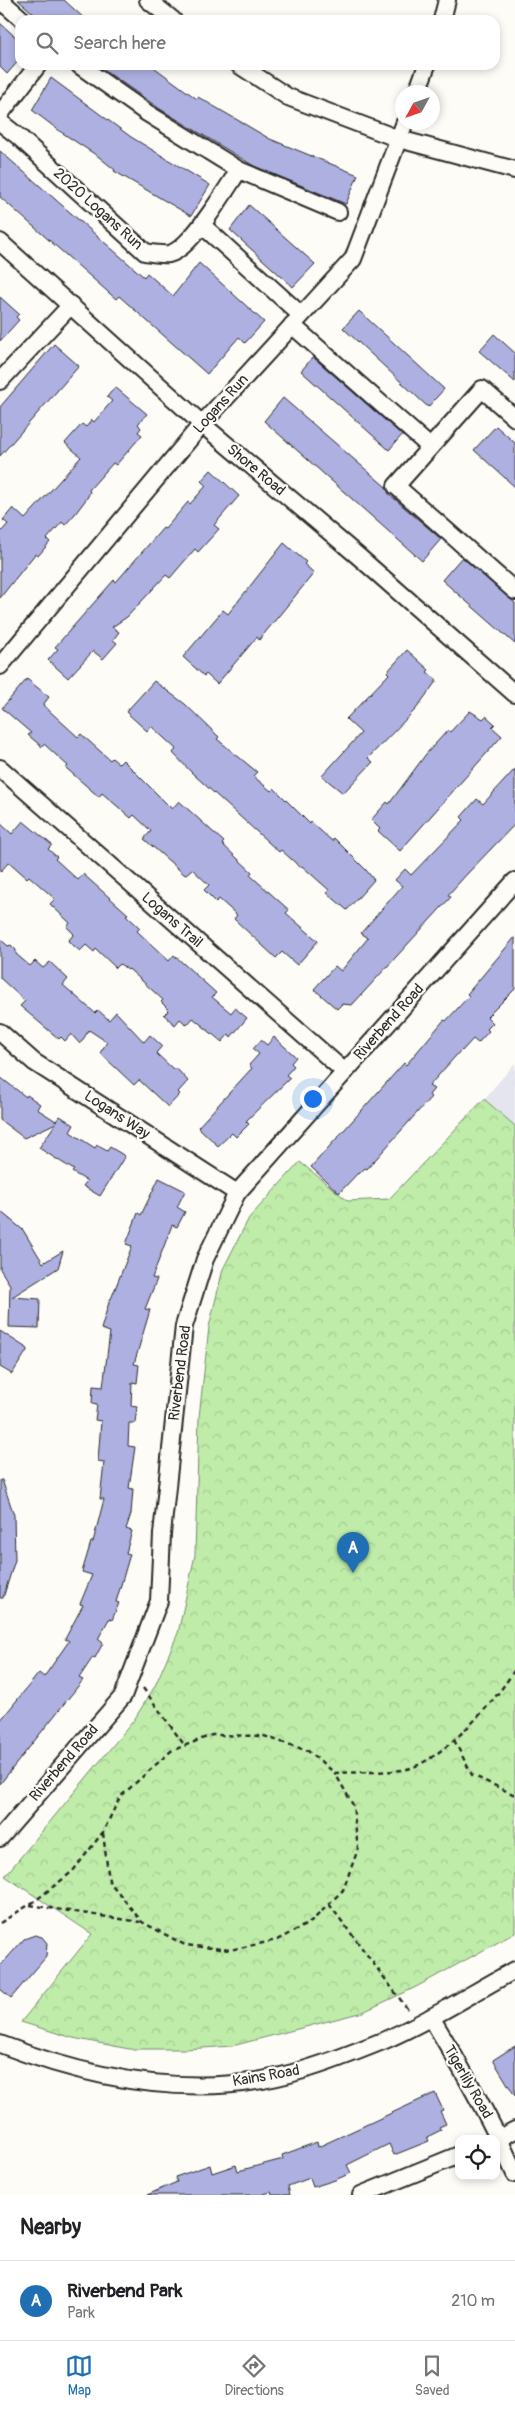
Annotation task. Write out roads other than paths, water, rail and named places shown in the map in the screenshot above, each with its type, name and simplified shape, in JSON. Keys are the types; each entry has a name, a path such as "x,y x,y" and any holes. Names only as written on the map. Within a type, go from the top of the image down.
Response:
{"street":[{"path":"0,0 17,15"},
{"path":"148,0 166,15"},
{"path":"443,15 447,0"},
{"path":"0,114 34,70"},
{"path":"86,70 147,113 239,170 338,212"},
{"path":"247,70 288,96 399,139 515,170"},
{"path":"420,85 425,70"},
{"name":"2020 Logans Run","path":"0,122 19,136 145,252 169,254 176,250 202,225 239,170"},
{"name":"Logans Run","path":"0,666 202,424 353,259 402,130"},
{"path":"202,225 296,320 430,447"},
{"name":"Shore Road","path":"0,242 202,424 358,556 515,694"},
{"path":"0,382 72,305"},
{"path":"515,418 482,388 396,486 515,590"},
{"name":"Logans Trail","path":"0,768 344,1072"},
{"name":"Riverbend Road","path":"0,1838 122,1696 159,1601 162,1534 184,1326 205,1259 238,1193 515,881"},
{"name":"Logans Way","path":"0,1032 34,1062 238,1193"},
{"name":"Kains Road","path":"0,2044 91,2074 134,2082 192,2087 254,2081 302,2071 386,2039 515,1970"},
{"name":"Tigerlily Road","path":"424,2020 472,2086 496,2135"},
{"path":"500,2139 515,2130"},
{"name":"Tigerlily Road","path":"500,2144 515,2174"},
{"path":"361,2195 455,2158"}],"place":[{"name":"Riverbend Park","path":"353,1573"}]}
